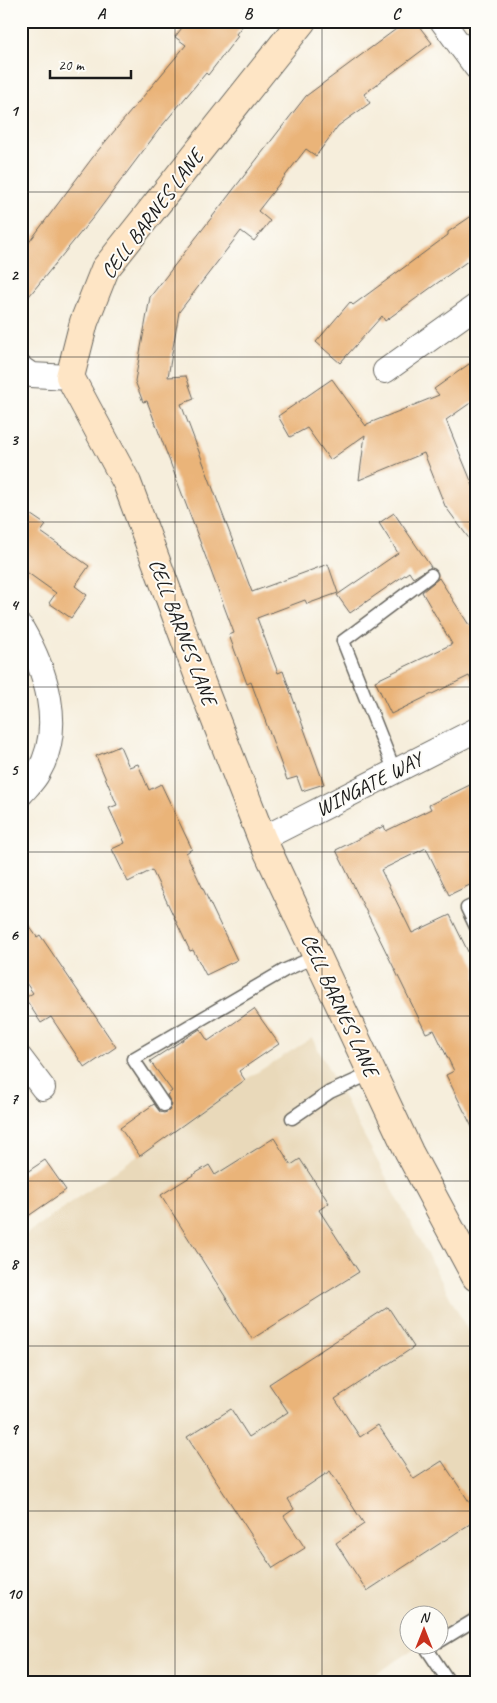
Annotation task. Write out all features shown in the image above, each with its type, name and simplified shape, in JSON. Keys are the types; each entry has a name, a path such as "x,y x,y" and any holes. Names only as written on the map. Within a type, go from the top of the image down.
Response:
{"street":[{"name":"CELL BARNES LANE","path":"302,21 105,269 84,322 70,377 127,483 262,839 409,1152 476,1277"},
{"path":"442,21 476,67"},
{"path":"385,371 476,306"},
{"path":"21,368 32,375 70,377"},
{"path":"21,627 31,643 47,689 52,714 50,746 38,773 21,794"},
{"name":"WINGATE WAY","path":"262,839 476,730"},
{"path":"21,1059 43,1088"}],"lane":[{"path":"394,772 343,641 431,575"},
{"path":"476,904 466,908 476,927"},
{"path":"164,1105 133,1059 285,970 317,956"},
{"path":"292,1118 330,1092 372,1073"},
{"path":"450,1635 476,1619"},
{"path":"432,1656 449,1682"}],"shaded area":[{"path":"312,1038 476,1346 476,1609 450,1626 450,1606 400,1606 400,1656 404,1656 364,1682 21,1682 21,1238 237,1085"}],"building":[{"path":"187,21 246,21 236,34 238,36 208,75 206,73 161,127 95,215 21,306 21,253 96,153 186,45 175,37"},
{"path":"407,21 415,21 432,43 364,94 370,103 338,126 316,156 306,149 258,211 270,221 254,241 241,231 179,312 168,377 186,376 194,399 181,404 252,592 328,564 338,593 307,604 305,600 257,618 278,673 283,671 324,784 302,791 297,777 287,780 251,682 247,684 229,635 234,633 147,401 143,402 135,381 150,297 306,96"},
{"path":"476,213 476,255 385,321 382,316 340,363 316,342 350,302 353,305 448,235 448,232"},
{"path":"476,359 476,399 446,420 476,493 476,548 445,506 424,453 359,480 365,435 330,460 307,428 290,437 278,416 332,379 366,426 439,395 434,389"},
{"path":"21,508 46,525 41,532 89,566 75,586 87,595 71,618 49,603 56,593 21,568"},
{"path":"394,513 431,567 413,578 409,572 350,613 337,595 398,553 379,523"},
{"path":"439,578 469,625 476,622 476,689 469,676 391,714 375,681 452,644 422,592"},
{"path":"120,746 129,767 138,764 149,790 161,784 192,849 186,853 237,960 206,975 193,950 190,951 152,870 128,882 112,849 125,843 109,808 117,805 96,756"},
{"path":"476,782 476,882 449,895 426,848 381,870 412,933 450,915 476,968 476,1135 446,1075 454,1071 434,1030 426,1033 336,850 384,826 386,831 431,809 429,805"},
{"path":"21,915 37,937 40,935 116,1047 85,1068 51,1017 41,1023 25,998 33,993 21,976"},
{"path":"254,1009 279,1044 239,1071 245,1080 140,1156 120,1128 154,1104 160,1112 164,1113 169,1111 172,1105 167,1095 172,1091 150,1061 200,1029 208,1041"},
{"path":"274,1138 291,1165 300,1159 329,1203 319,1210 359,1272 252,1339 161,1195 209,1165 215,1175"},
{"path":"45,1160 66,1190 21,1221 21,1176"},
{"path":"388,1307 414,1347 335,1399 360,1437 378,1425 414,1479 442,1461 476,1512 476,1520 367,1591 336,1543 364,1524 330,1471 288,1499 294,1509 284,1516 305,1548 273,1568 187,1437 231,1409 249,1437 288,1412 269,1384"}]}
